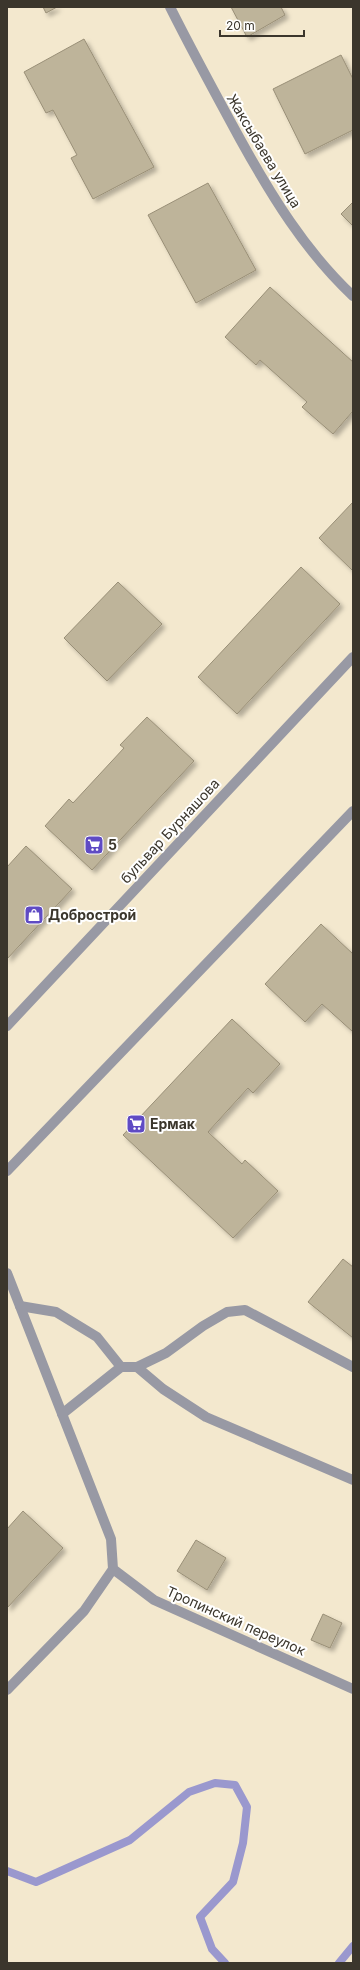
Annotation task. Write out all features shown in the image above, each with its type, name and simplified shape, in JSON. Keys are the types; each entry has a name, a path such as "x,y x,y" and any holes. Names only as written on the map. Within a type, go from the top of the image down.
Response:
{"street":[{"name":"Жаксыбаева улица","path":"170,7 252,162 292,226 330,274 353,296"},
{"name":"бульвар Бурнашова","path":"7,1026 353,656"},
{"path":"7,1171 353,811"},
{"path":"7,1274 111,1539 112,1569 84,1612 7,1690"},
{"path":"20,1306 56,1312 97,1337 121,1367"},
{"path":"62,1414 121,1367 137,1367 166,1353 203,1326 227,1312 245,1310 353,1367"},
{"path":"137,1367 163,1389 206,1417 353,1480"},
{"name":"Тропинский переулок","path":"112,1569 154,1600 353,1689"}],"building":[{"path":"43,7 57,7 46,13"},
{"path":"231,7 281,7 285,15 247,37"},
{"path":"84,39 154,167 93,199 71,158 77,155 53,110 46,113 24,72"},
{"path":"341,55 353,79 353,130 305,154 273,89"},
{"path":"208,183 256,270 196,303 148,215"},
{"path":"353,202 353,226 341,214"},
{"path":"270,287 353,362 353,411 333,434 302,407 307,402 260,360 256,365 225,337"},
{"path":"353,502 353,571 319,538"},
{"path":"301,567 340,604 237,714 198,677"},
{"path":"118,582 162,624 107,681 64,638"},
{"path":"147,717 194,761 92,870 45,826 69,799 73,803 124,748 120,745"},
{"path":"26,846 72,889 7,959 7,867"},
{"path":"321,924 353,954 353,1032 322,1004 305,1022 265,984"},
{"path":"232,1019 280,1064 253,1093 248,1088 208,1132 242,1164 245,1160 278,1191 233,1238 123,1135"},
{"path":"343,1259 353,1267 353,1338 308,1302"},
{"path":"23,1511 63,1548 7,1608 7,1529"},
{"path":"196,1540 226,1558 207,1590 177,1571"},
{"path":"323,1614 342,1623 330,1648 311,1640"}],"waterway":[{"path":"7,1871 36,1882 130,1840 189,1792 215,1783 235,1785 247,1807 243,1843 233,1882 200,1917 212,1949 225,1963"},
{"path":"339,1963 353,1946"}],"place":[{"name":"5","path":"94,845"},
{"name":"Добрострой","path":"34,915"},
{"name":"Ермак","path":"136,1124"}]}
